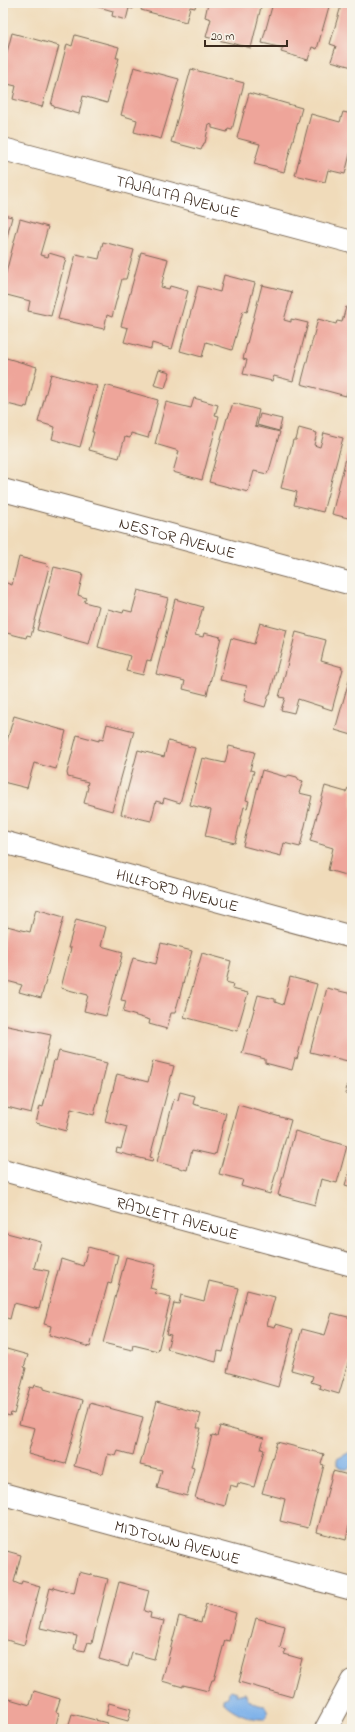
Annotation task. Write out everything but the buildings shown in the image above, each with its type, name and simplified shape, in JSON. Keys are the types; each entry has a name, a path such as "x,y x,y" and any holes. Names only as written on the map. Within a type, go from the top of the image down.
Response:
{"street":[{"name":"TAJAUTA AVENUE","path":"3,149 352,242"},
{"name":"NESTOR AVENUE","path":"3,490 352,584"},
{"name":"HILLFORD AVENUE","path":"3,842 352,937"},
{"name":"RADLETT AVENUE","path":"3,1170 352,1265"},
{"name":"MIDTOWN AVENUE","path":"3,1494 352,1589"},
{"path":"326,1729 352,1681"}],"water":[{"path":"352,1451 352,1466 349,1469 344,1469 337,1465 337,1459"},
{"path":"231,1690 237,1692 236,1695 245,1693 248,1699 258,1705 265,1706 268,1712 265,1719 248,1717 227,1706 223,1702 223,1699 228,1697"}]}
